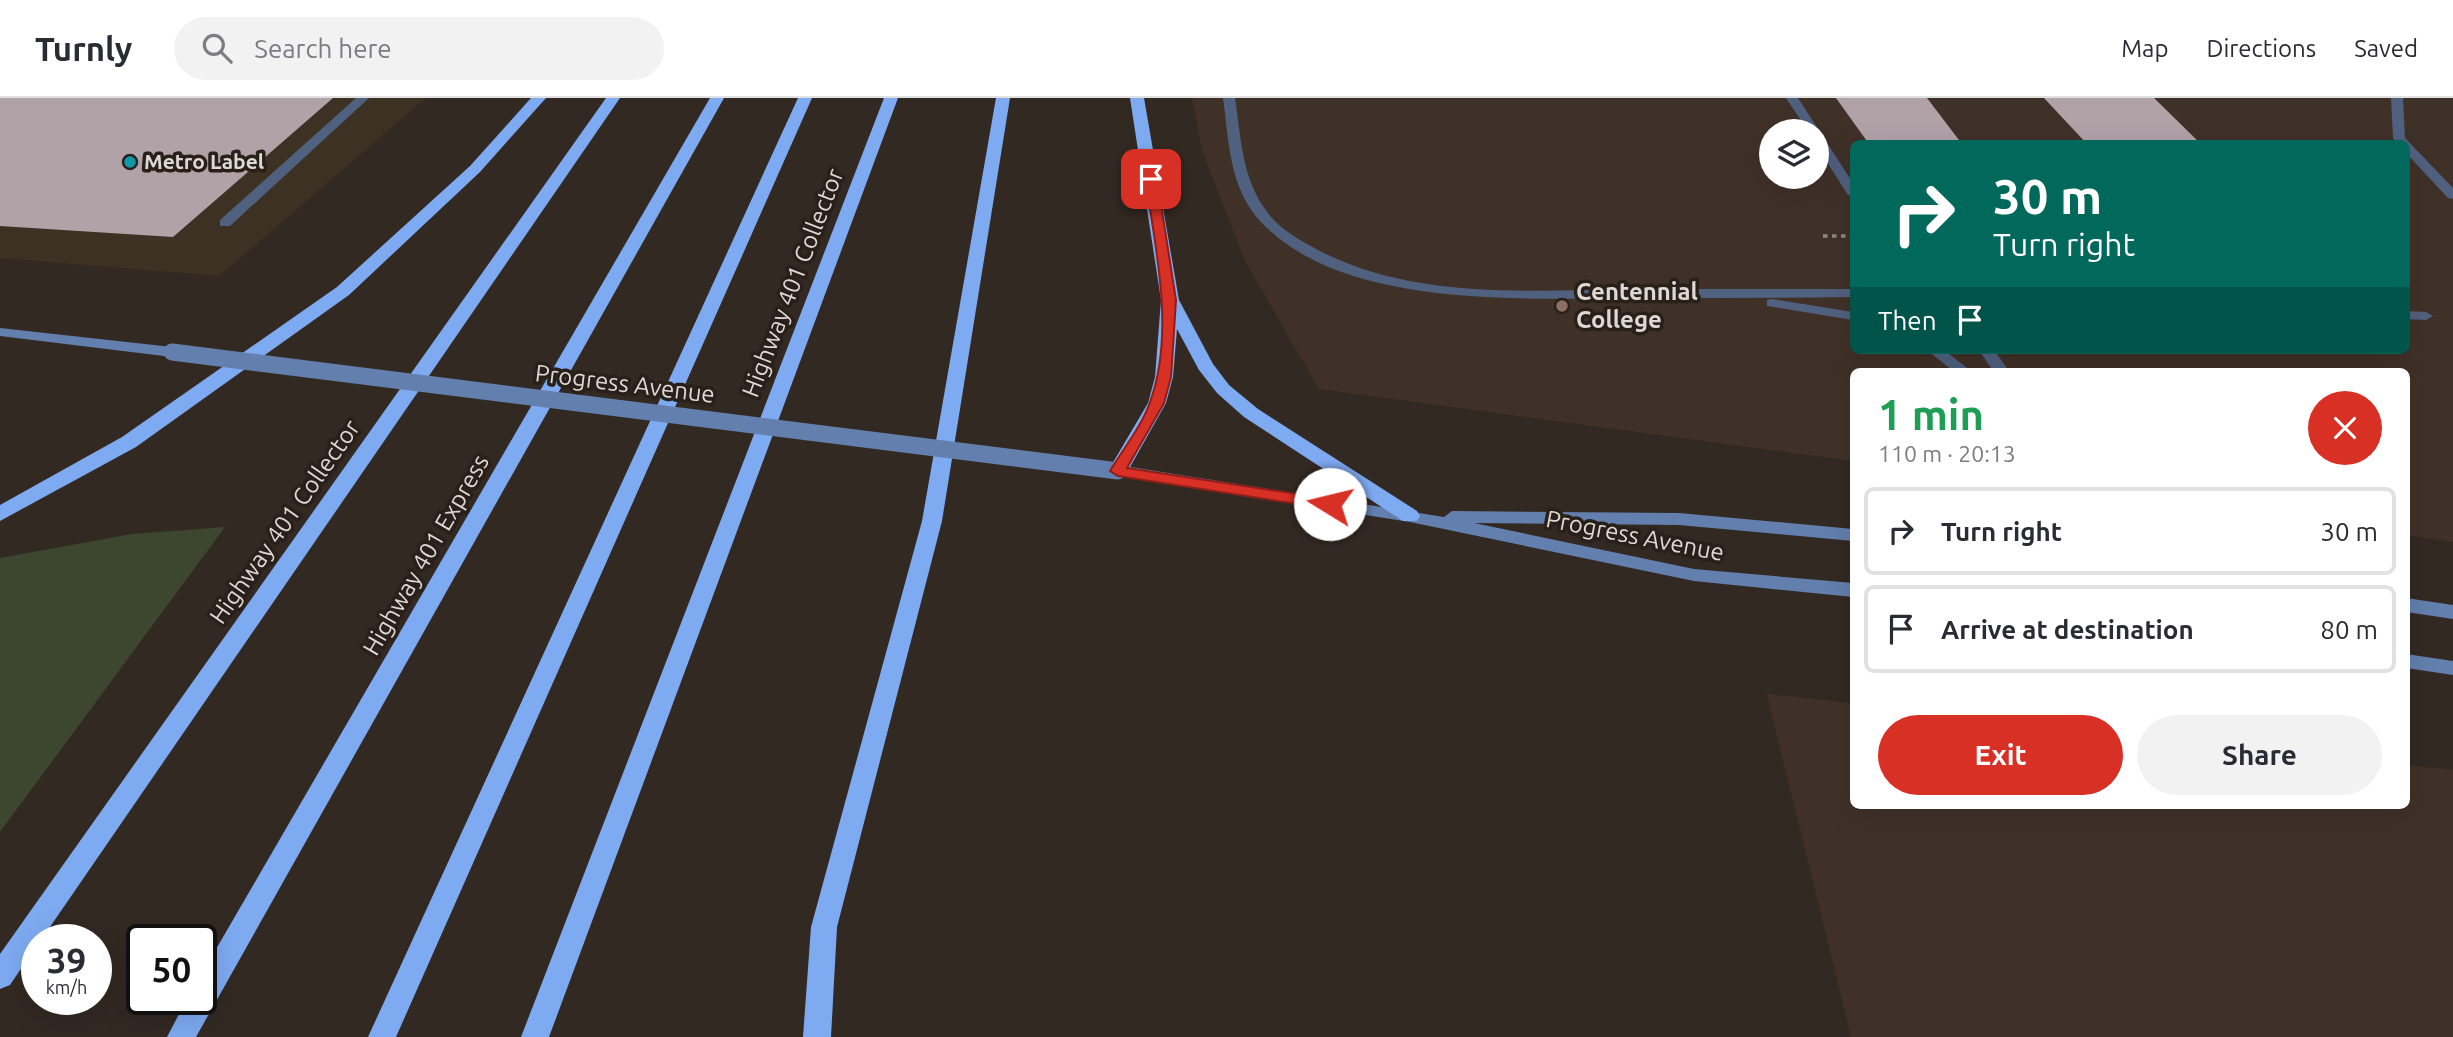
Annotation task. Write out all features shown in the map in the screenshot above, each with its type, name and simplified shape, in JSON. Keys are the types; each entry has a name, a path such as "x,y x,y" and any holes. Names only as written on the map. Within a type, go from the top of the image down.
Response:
{"highway":[{"path":"0,514 129,442 343,291 475,169 539,98"},
{"name":"Highway 401 Collector","path":"0,976 613,98"},
{"name":"Highway 401 Express","path":"181,1037 717,98"},
{"path":"382,1037 805,98"},
{"name":"Highway 401 Collector","path":"536,1037 891,98"},
{"path":"817,1037 824,927 932,521 1003,98"},
{"path":"1118,471 1157,403 1164,377 1170,300 1137,98"},
{"path":"1170,300 1205,366 1223,389 1251,413 1410,516"}],"main road":[{"name":"Progress Avenue","path":"0,332 1118,471 1410,516 1694,575 1850,590"},
{"name":"Progress Avenue","path":"1410,516 1679,519 1849,534"},
{"path":"2410,606 2453,612"},
{"path":"2410,662 2453,668"}],"lane":[{"path":"225,223 363,98"},
{"path":"1229,98 1247,192 1271,224 1310,252 1348,268 1421,288 1479,294 1850,293"},
{"path":"1792,98 1806,119"},
{"path":"2397,98 2401,140"},
{"path":"2410,150 2453,195"},
{"path":"1829,155 1850,187"},
{"path":"1699,295 1788,304 1850,315"},
{"path":"2410,315 2426,316"},
{"path":"1940,354 1959,368"}],"path":[{"path":"1823,236 1850,236"}],"shaded area":[{"name":"Metro Label","path":"0,98 426,98 219,276 0,258"},
{"name":"Centennial College","path":"1192,98 2453,98 2453,542 2410,536 2410,368 1850,368 1850,461 1319,389 1245,261 1202,150"},
{"path":"1767,694 1850,703 1850,809 2410,809 2410,765 2453,770 2453,1037 1851,1037"}],"green space":[{"path":"225,527 0,832 0,558 132,534"}],"building":[{"name":"Metro Label","path":"0,98 333,98 173,237 0,226"},
{"path":"1836,98 1927,98 1959,140 1866,140"},
{"path":"2044,98 2154,98 2197,140 2083,140"}],"place":[{"name":"Metro Label","path":"130,162"},
{"name":"Centennial College","path":"1562,306"}],"route":[{"path":"1151,179 1170,300 1164,377 1157,403 1118,471 1330,504"}]}
